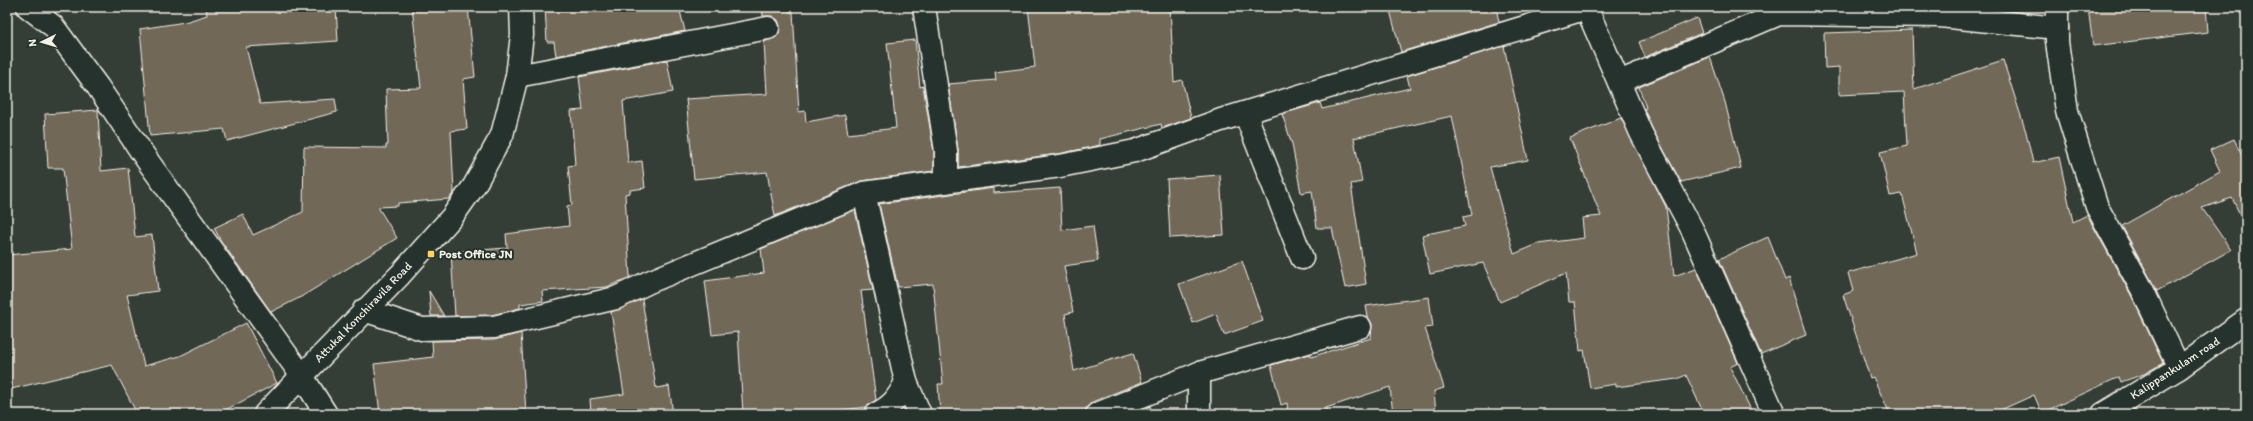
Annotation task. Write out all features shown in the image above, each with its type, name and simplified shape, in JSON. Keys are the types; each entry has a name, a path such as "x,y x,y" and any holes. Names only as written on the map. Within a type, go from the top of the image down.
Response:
{"street":[{"path":"28,7 53,26 302,376 326,414"},
{"name":"Attukal Konchiravila Road","path":"265,414 364,310 400,275 452,217 474,186 502,135 517,76 522,35 521,7"},
{"path":"924,7 946,151 946,182"},
{"path":"364,310 422,329 494,327 574,309 616,298 649,282 864,193 1060,166 1135,151 1245,113 1586,7 1641,133 1692,229 1774,414"},
{"path":"1619,82 1780,14 2057,18 2056,42 2068,111 2097,206 2142,289 2179,368"},
{"path":"517,76 768,28"},
{"path":"1245,113 1302,258"},
{"path":"864,193 906,382 920,414"},
{"name":"Kalippankulam road","path":"2105,413 2179,368 2246,320"},
{"path":"1097,414 1199,373 1360,327"},
{"path":"1199,373 1199,414"},
{"path":"876,414 888,408 898,398 906,382"}],"building":[{"path":"206,7 336,7 338,41 246,47 260,104 335,99 337,112 227,141 224,129 150,136 140,29 185,22 207,15"},
{"path":"412,7 468,7 475,77 463,79 467,129 451,131 454,192 449,199 398,203 398,206 378,207 397,238 301,297 271,312 221,241 214,228 243,214 253,235 303,212 304,147 386,148 386,145 388,145 386,89 421,88"},
{"path":"545,7 679,7 685,31 556,56 554,42 547,42"},
{"path":"762,7 788,7 789,12 793,12 799,112 805,111 806,122 845,115 848,134 896,128 887,43 915,40 920,87 923,86 934,152 934,171 861,181 775,216 767,172 694,179 686,99 767,94 764,42 776,37 780,26 778,20 772,16 763,16"},
{"path":"1028,7 1170,7 1174,82 1182,80 1191,118 1162,128 1161,124 1100,139 1100,145 1058,154 958,167 958,149 948,84 996,80 995,72 1035,67"},
{"path":"1389,7 1496,7 1499,22 1401,52"},
{"path":"2088,7 2206,7 2208,32 2093,46"},
{"path":"1697,18 1702,33 1645,57 1639,42"},
{"path":"1912,30 1914,89 2003,60 2026,132 2033,163 2059,157 2073,222 2087,215 2131,295 2163,363 2144,374 2121,382 2119,377 2042,413 2034,395 1992,414 1890,414 1873,377 1870,378 1843,295 1853,291 1848,273 1917,253 1902,194 1890,196 1880,152 1907,146 1904,92 1839,95 1839,67 1825,68 1824,33"},
{"path":"1504,46 1528,160 1490,167 1514,254 1538,244 1584,238 1582,218 1601,216 1570,138 1621,118 1666,207 1674,276 1696,268 1738,363 1730,367 1753,414 1704,414 1686,375 1677,379 1616,387 1616,384 1590,388 1584,350 1580,351 1575,302 1569,302 1566,273 1500,302 1483,263 1430,274 1422,235 1465,226 1463,217 1472,215 1452,116 1354,138 1362,182 1351,184 1366,284 1345,288 1332,228 1317,228 1312,191 1301,193 1292,144 1282,114 1320,103 1322,109 1410,88 1407,76"},
{"path":"1710,57 1725,102 1741,168 1681,182 1652,128 1644,109 1646,108 1639,87"},
{"path":"667,60 673,92 623,101 628,163 642,161 645,188 630,190 630,193 625,194 630,277 607,287 542,291 543,301 520,304 520,308 492,315 455,316 451,252 507,248 506,234 569,226 567,206 572,205 568,166 575,165 571,111 583,110 579,77"},
{"path":"98,110 101,171 128,168 135,237 152,235 158,291 127,295 144,366 180,356 246,323 277,383 218,414 137,414 112,365 7,390 7,255 72,249 63,168 48,168 45,114"},
{"path":"2234,139 2243,158 2246,157 2246,227 2232,198 2202,208 2231,250 2157,291 2122,226 2220,171 2210,150"},
{"path":"1220,175 1224,235 1170,238 1167,179"},
{"path":"994,188 994,193 1060,188 1062,230 1093,226 1098,261 1064,266 1073,312 1065,314 1074,371 1133,353 1142,382 1092,402 1087,407 1085,414 940,414 938,384 943,384 933,284 898,287 879,204"},
{"path":"855,210 873,290 861,291 876,400 866,407 812,414 743,414 738,332 712,335 705,281 764,273 761,249"},
{"path":"1768,237 1785,280 1789,278 1806,335 1761,354 1719,259"},
{"path":"1242,261 1263,321 1224,335 1216,314 1193,323 1179,284"},
{"path":"429,291 444,316 431,316"},
{"path":"1429,297 1433,327 1425,328 1444,388 1434,391 1436,414 1393,414 1390,387 1326,408 1326,414 1288,414 1287,403 1281,405 1271,365 1310,354 1311,357 1371,338 1372,324 1368,317 1366,306"},
{"path":"642,299 656,388 669,386 673,414 591,414 590,399 624,394 611,312"},
{"path":"521,333 526,414 380,414 374,364 433,357 432,341 494,340"},
{"path":"1150,406 1152,414 1131,414"}],"place":[{"name":"Post Office JN","path":"431,254"}]}
